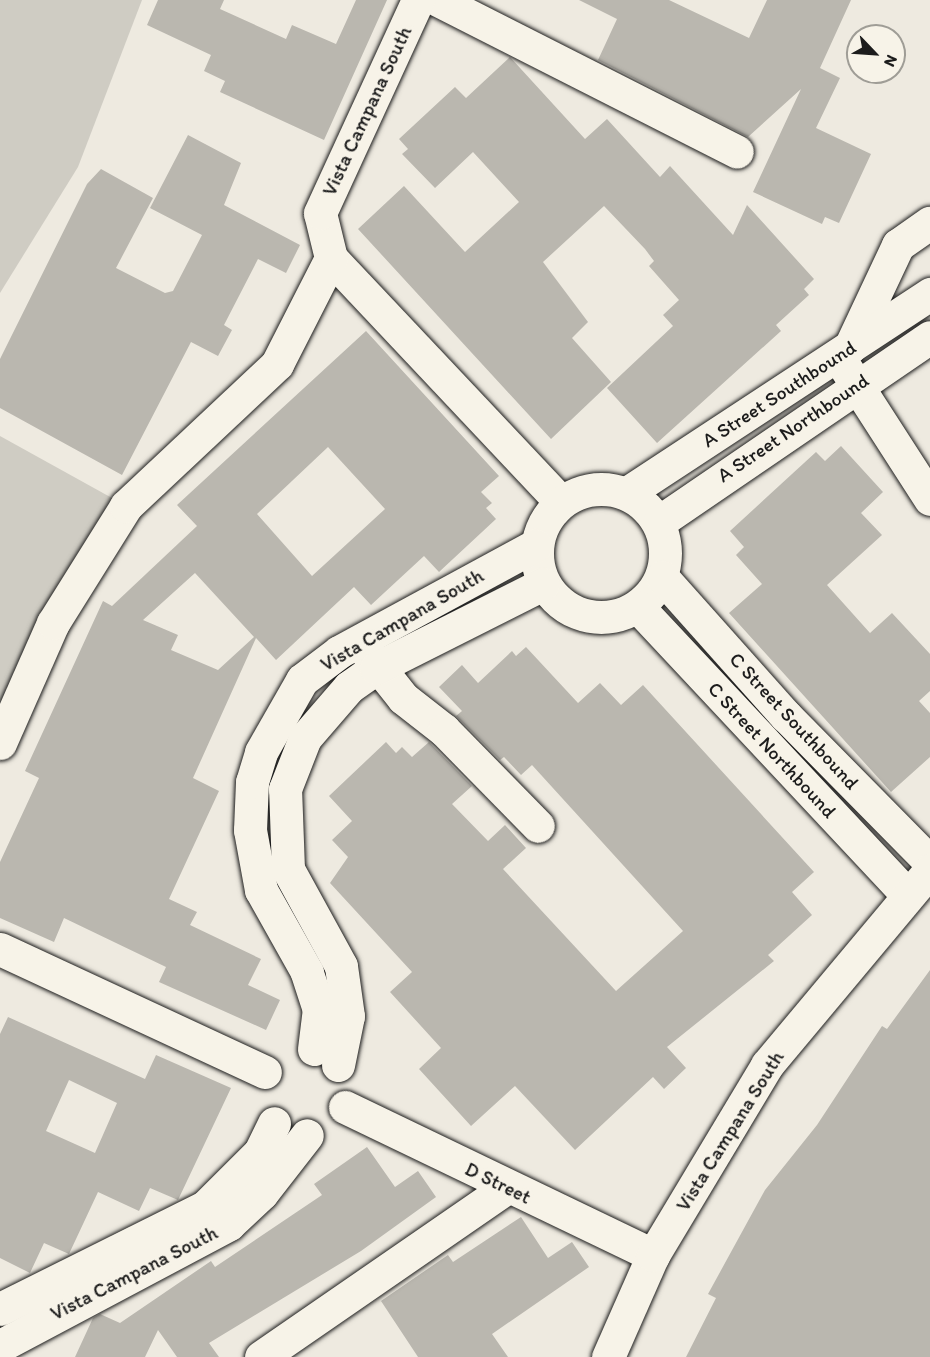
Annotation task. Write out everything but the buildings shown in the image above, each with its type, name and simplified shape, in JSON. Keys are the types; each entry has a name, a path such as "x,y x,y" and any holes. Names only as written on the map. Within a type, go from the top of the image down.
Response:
{"street":[{"name":"Vista Campana South","path":"418,0 320,213 331,258 561,502"},
{"path":"438,0 737,152"},
{"path":"930,223 898,245 844,351 856,384 930,499"},
{"path":"0,743 53,623 126,506 277,364 331,258"},
{"name":"A Street Southbound","path":"627,493 930,294"},
{"name":"A Street Northbound","path":"658,522 856,384 930,337"},
{"path":"593,488 627,493 658,522 666,549 662,577 638,607 603,618 568,610 543,584 536,545 544,521 561,502 593,488"},
{"name":"Vista Campana South","path":"326,1057 319,1010 307,972 261,890 251,806 261,752 281,712 302,680 360,640 536,545"},
{"name":"C Street Southbound","path":"662,577 786,716 930,862"},
{"name":"Vista Campana South","path":"326,1057 348,1016 344,982 288,869 284,808 305,738 350,687 376,668 543,584"},
{"name":"C Street Northbound","path":"638,607 906,894"},
{"path":"360,640 376,668 538,826"},
{"path":"251,806 284,808"},
{"name":"Vista Campana South","path":"608,1357 653,1255 767,1065 906,894 930,870"},
{"path":"0,950 265,1072"},
{"path":"286,1052 326,1057 345,1078 345,1107 330,1126 308,1135 274,1123 264,1107 265,1072 286,1052"},
{"name":"D Street","path":"345,1107 507,1187 653,1255"},
{"name":"Vista Campana South","path":"0,1309 205,1207 247,1169 274,1123"},
{"name":"Vista Campana South","path":"0,1346 229,1224 262,1193 308,1135"},
{"path":"261,1357 507,1187"}],"shaded area":[{"path":"0,0 142,0 78,167 0,293"},
{"path":"0,436 112,498 0,712"}]}
